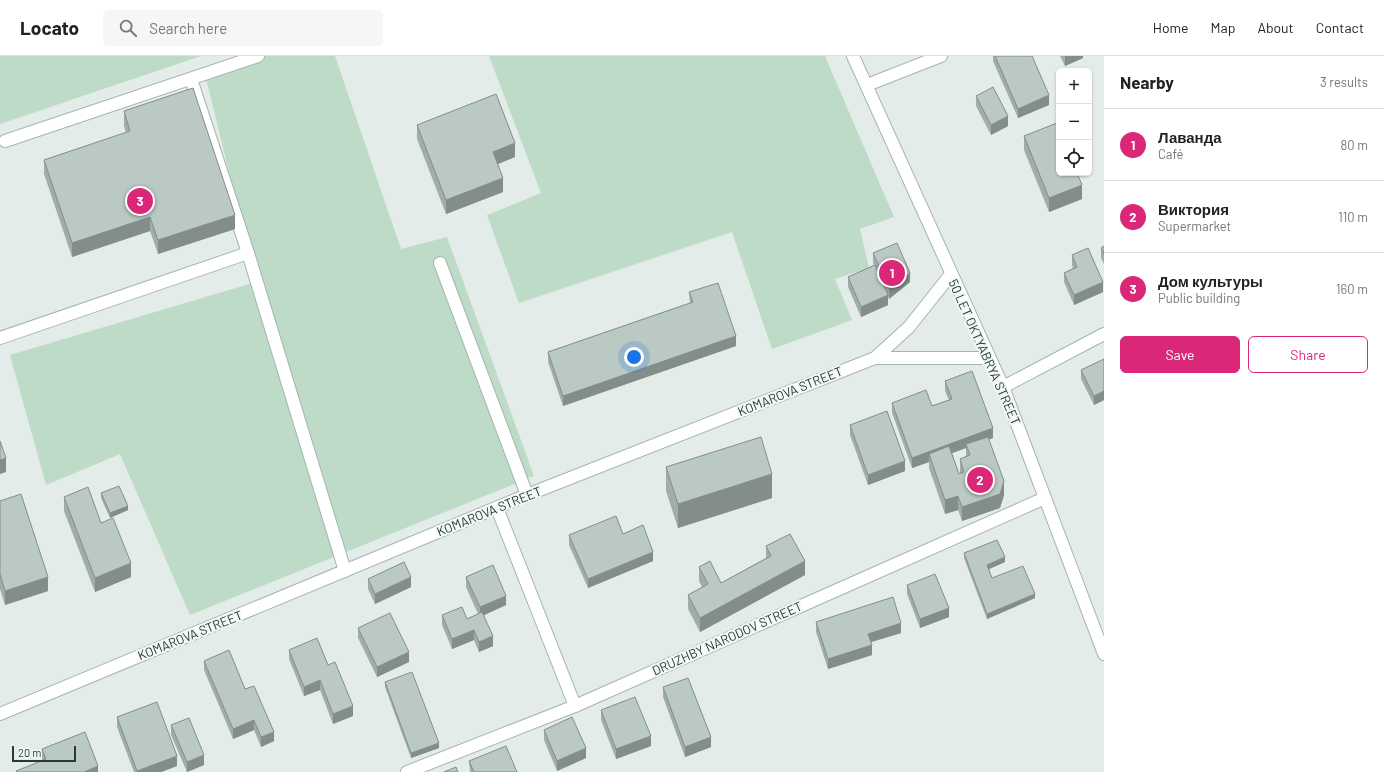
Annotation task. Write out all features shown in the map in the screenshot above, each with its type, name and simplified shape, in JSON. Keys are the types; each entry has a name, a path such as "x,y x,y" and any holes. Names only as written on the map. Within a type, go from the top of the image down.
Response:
{"street":[{"path":"5,142 258,56"},
{"name":"50 LET OKTYABRYA STREET","path":"853,56 1003,387 1104,654"},
{"path":"867,85 941,56"},
{"path":"191,78 248,253 346,571"},
{"path":"0,338 248,253"},
{"path":"440,263 527,496"},
{"path":"875,358 909,327 951,274"},
{"path":"1003,387 1104,334"},
{"name":"KOMAROVA STREET","path":"0,714 497,508 875,358 990,358"},
{"name":"DRUZHBY NARODOV STREET","path":"406,772 575,706 1045,498"},
{"path":"497,508 575,706"}],"green space":[{"path":"0,56 201,56 0,124"},
{"path":"258,56 335,56 401,249 447,237 534,476 190,615 120,454 46,485 10,355 256,282 205,74"},
{"path":"489,56 825,56 894,217 860,229 869,268 835,279 852,320 772,349 732,232 519,303 487,215 541,193"}],"building":[{"path":"995,56 1032,56 1049,95 1018,109"},
{"path":"993,87 1008,116 991,125 976,96"},
{"path":"193,88 235,215 158,240 150,217 72,243 44,160 130,131 124,111"},
{"path":"496,94 515,143 493,152 503,178 446,200 417,125"},
{"path":"1056,123 1056,176 1078,176 1082,185 1049,198 1024,136"},
{"path":"897,243 910,273 889,289 873,253"},
{"path":"1104,246 1104,254 1101,248"},
{"path":"1088,248 1103,282 1074,295 1064,273 1077,267 1072,255"},
{"path":"875,265 888,295 861,307 848,277"},
{"path":"718,283 736,336 563,396 548,352 693,302 689,292"},
{"path":"1104,359 1104,391 1094,396 1081,370"},
{"path":"972,371 993,428 912,458 892,403 926,390 932,406 952,399 945,381"},
{"path":"887,411 905,461 868,475 850,425"},
{"path":"761,437 772,474 678,504 666,467"},
{"path":"988,437 1004,481 1000,494 962,507 958,496 945,500 929,454 949,446 959,474 964,472 960,459 970,455 966,444"},
{"path":"0,441 6,458 0,460"},
{"path":"119,486 128,506 110,513 101,493"},
{"path":"88,487 101,523 113,518 131,563 95,578 64,497"},
{"path":"21,494 48,577 5,591 0,574 0,501"},
{"path":"616,516 623,534 643,525 653,552 588,579 569,535"},
{"path":"790,534 805,561 700,618 688,595 708,584 699,567 710,561 721,583 771,556 766,546"},
{"path":"997,540 1005,557 987,565 992,578 1023,566 1035,594 987,614 964,553"},
{"path":"404,562 411,577 375,594 368,579"},
{"path":"493,565 506,596 480,607 466,577"},
{"path":"935,574 949,608 920,619 907,585"},
{"path":"893,597 901,623 868,634 872,645 828,659 816,622"},
{"path":"462,607 467,619 482,612 493,636 479,642 474,630 452,639 442,615"},
{"path":"390,613 409,652 377,667 358,628"},
{"path":"317,638 328,665 335,662 353,706 333,714 320,680 304,687 289,650"},
{"path":"229,650 245,689 254,686 274,732 261,737 254,720 233,729 204,661"},
{"path":"412,672 439,743 411,753 385,682"},
{"path":"688,678 711,737 685,747 663,687"},
{"path":"635,697 651,736 616,749 601,710"},
{"path":"157,702 177,756 137,771 117,717"},
{"path":"572,717 586,748 557,761 544,730"},
{"path":"189,718 204,755 187,762 171,725"},
{"path":"85,732 98,766 84,772 16,771 46,759 42,749"},
{"path":"506,746 517,772 474,772 469,761"},
{"path":"456,767 458,772 444,772"}],"place":[{"name":"Дом культуры","path":"140,201"},
{"name":"Лаванда","path":"892,273"},
{"name":"Виктория","path":"980,480"}]}
